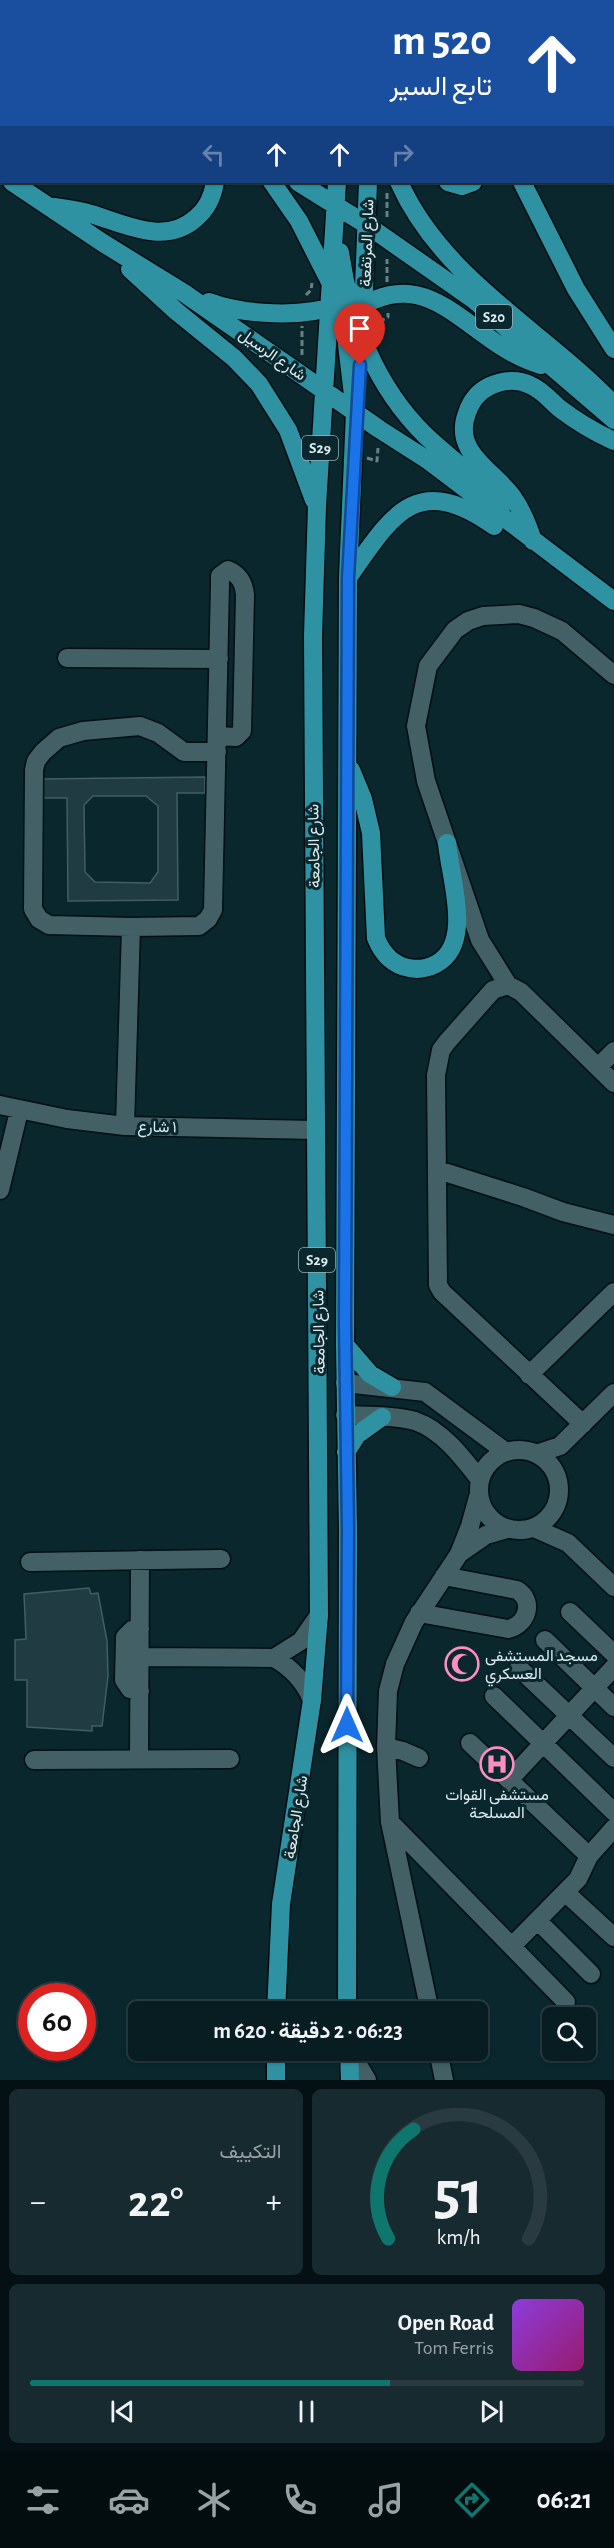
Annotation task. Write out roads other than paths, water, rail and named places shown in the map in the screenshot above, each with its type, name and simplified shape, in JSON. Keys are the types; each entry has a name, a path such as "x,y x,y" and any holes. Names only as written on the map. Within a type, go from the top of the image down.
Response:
{"main road":[{"name":"شارع الرسيل","path":"14,183 103,243 184,292 379,429 429,461 614,601"},
{"path":"50,207 89,213 141,230 162,232 183,227 200,214 211,196 214,183"},
{"path":"273,183 299,221 321,280 349,305"},
{"name":"S20","path":"300,183 387,238 474,300 614,420"},
{"name":"شارع المرتفعة","path":"321,280 337,205 337,183"},
{"name":"شارع المرتفعة","path":"356,412 369,338 349,305 367,225 368,183"},
{"path":"400,183 416,214 450,257 490,296 583,375 614,405"},
{"path":"452,183 462,186 470,183"},
{"path":"523,183 576,289 614,349"},
{"path":"337,205 339,247 349,305 356,412"},
{"path":"103,243 176,311 234,358 259,384 288,430 317,506"},
{"path":"184,292 229,309 270,313 349,305 387,295 407,294 431,299 453,311 506,349 538,364 554,368"},
{"name":"S29","path":"317,506 327,335 349,305"},
{"path":"369,338 386,384 411,420 494,497 509,523"},
{"path":"533,541 526,520 513,498 501,483 478,463 467,446 464,436 466,416 475,398 482,391 501,382 521,382 540,390 585,426 614,441"},
{"name":"S29","path":"348,578 356,412"},
{"path":"348,578 383,529 400,513 419,503 440,500 462,506 481,516 545,561 585,579"},
{"name":"شارع الجامعة","path":"277,2001 281,1904 312,1700 319,1615 312,755 317,506"},
{"name":"شارع الجامعة","path":"347,2001 348,1529 345,1345 348,578"},
{"path":"348,762 363,799 371,833 376,938 384,954 398,965 415,969 432,966 447,956 456,941 457,913 447,843"},
{"path":"345,1345 365,1370 392,1387"},
{"path":"346,1452 357,1435 382,1417"},
{"path":"276,2061 276,2080"},
{"path":"349,2061 350,2080"}],"street":[{"path":"219,659 217,744 213,910 208,919 199,926 131,927 48,925 39,919 33,909 32,782 36,761 59,738 131,726 149,729 184,752 217,744 236,737 243,727 245,595 238,576 228,570 220,576 219,659"},
{"path":"614,675 562,632 534,618 519,614 483,616 468,621 454,630 428,666 416,726 426,781 480,940 507,985 521,992 614,1083"},
{"path":"67,658 219,659"},
{"path":"125,1126 131,927"},
{"path":"507,985 493,990 441,1050 436,1075 438,1285 442,1292 497,1345 583,1424"},
{"path":"598,1067 614,1050"},
{"name":"١ شارع","path":"0,1105 19,1111 125,1126 315,1130"},
{"path":"0,1190 19,1111"},
{"path":"438,1170 563,1212 614,1225"},
{"path":"529,1375 614,1292"},
{"path":"345,1383 425,1392 506,1452"},
{"path":"536,1454 554,1448 570,1437 614,1393"},
{"path":"433,1431 446,1406"},
{"path":"345,1415 415,1421 433,1431 462,1458 479,1488 491,1520 507,1529"},
{"path":"462,1458 484,1436"},
{"path":"534,1528 549,1516 556,1505 560,1456 570,1437"},
{"path":"428,2001 390,1821 386,1705 390,1677 419,1613 459,1554 470,1526 479,1488 492,1460 506,1452 523,1450 547,1461 557,1478"},
{"path":"556,1505 562,1531 568,1543 614,1587"},
{"path":"459,1554 486,1535 507,1529 534,1528 568,1543"},
{"path":"30,1562 221,1559"},
{"path":"139,1759 140,1560"},
{"path":"419,1613 508,1629 524,1620 527,1602 517,1590 444,1576"},
{"path":"570,1612 614,1654"},
{"path":"140,1658 274,1658 301,1641 319,1615"},
{"path":"140,1629 132,1630 125,1636 124,1680 130,1689 140,1691"},
{"path":"545,1640 614,1707"},
{"path":"274,1658 293,1671 312,1700"},
{"path":"510,1779 614,1667"},
{"path":"519,1668 614,1758"},
{"path":"494,1696 614,1812"},
{"path":"470,1743 589,1856"},
{"path":"386,1747 419,1758"},
{"path":"34,1760 230,1759"},
{"path":"390,1821 566,2002"},
{"path":"513,1945 582,1874 589,1856 614,1828"},
{"path":"565,1892 614,1937"},
{"path":"538,1921 591,1974"},
{"path":"356,2061 367,2080"},
{"path":"440,2061 444,2080"}],"place":[{"name":"مسجد المستشفى العسكري","path":"462,1664"},
{"name":"مستشفى القوات المسلحة","path":"497,1764"}]}
